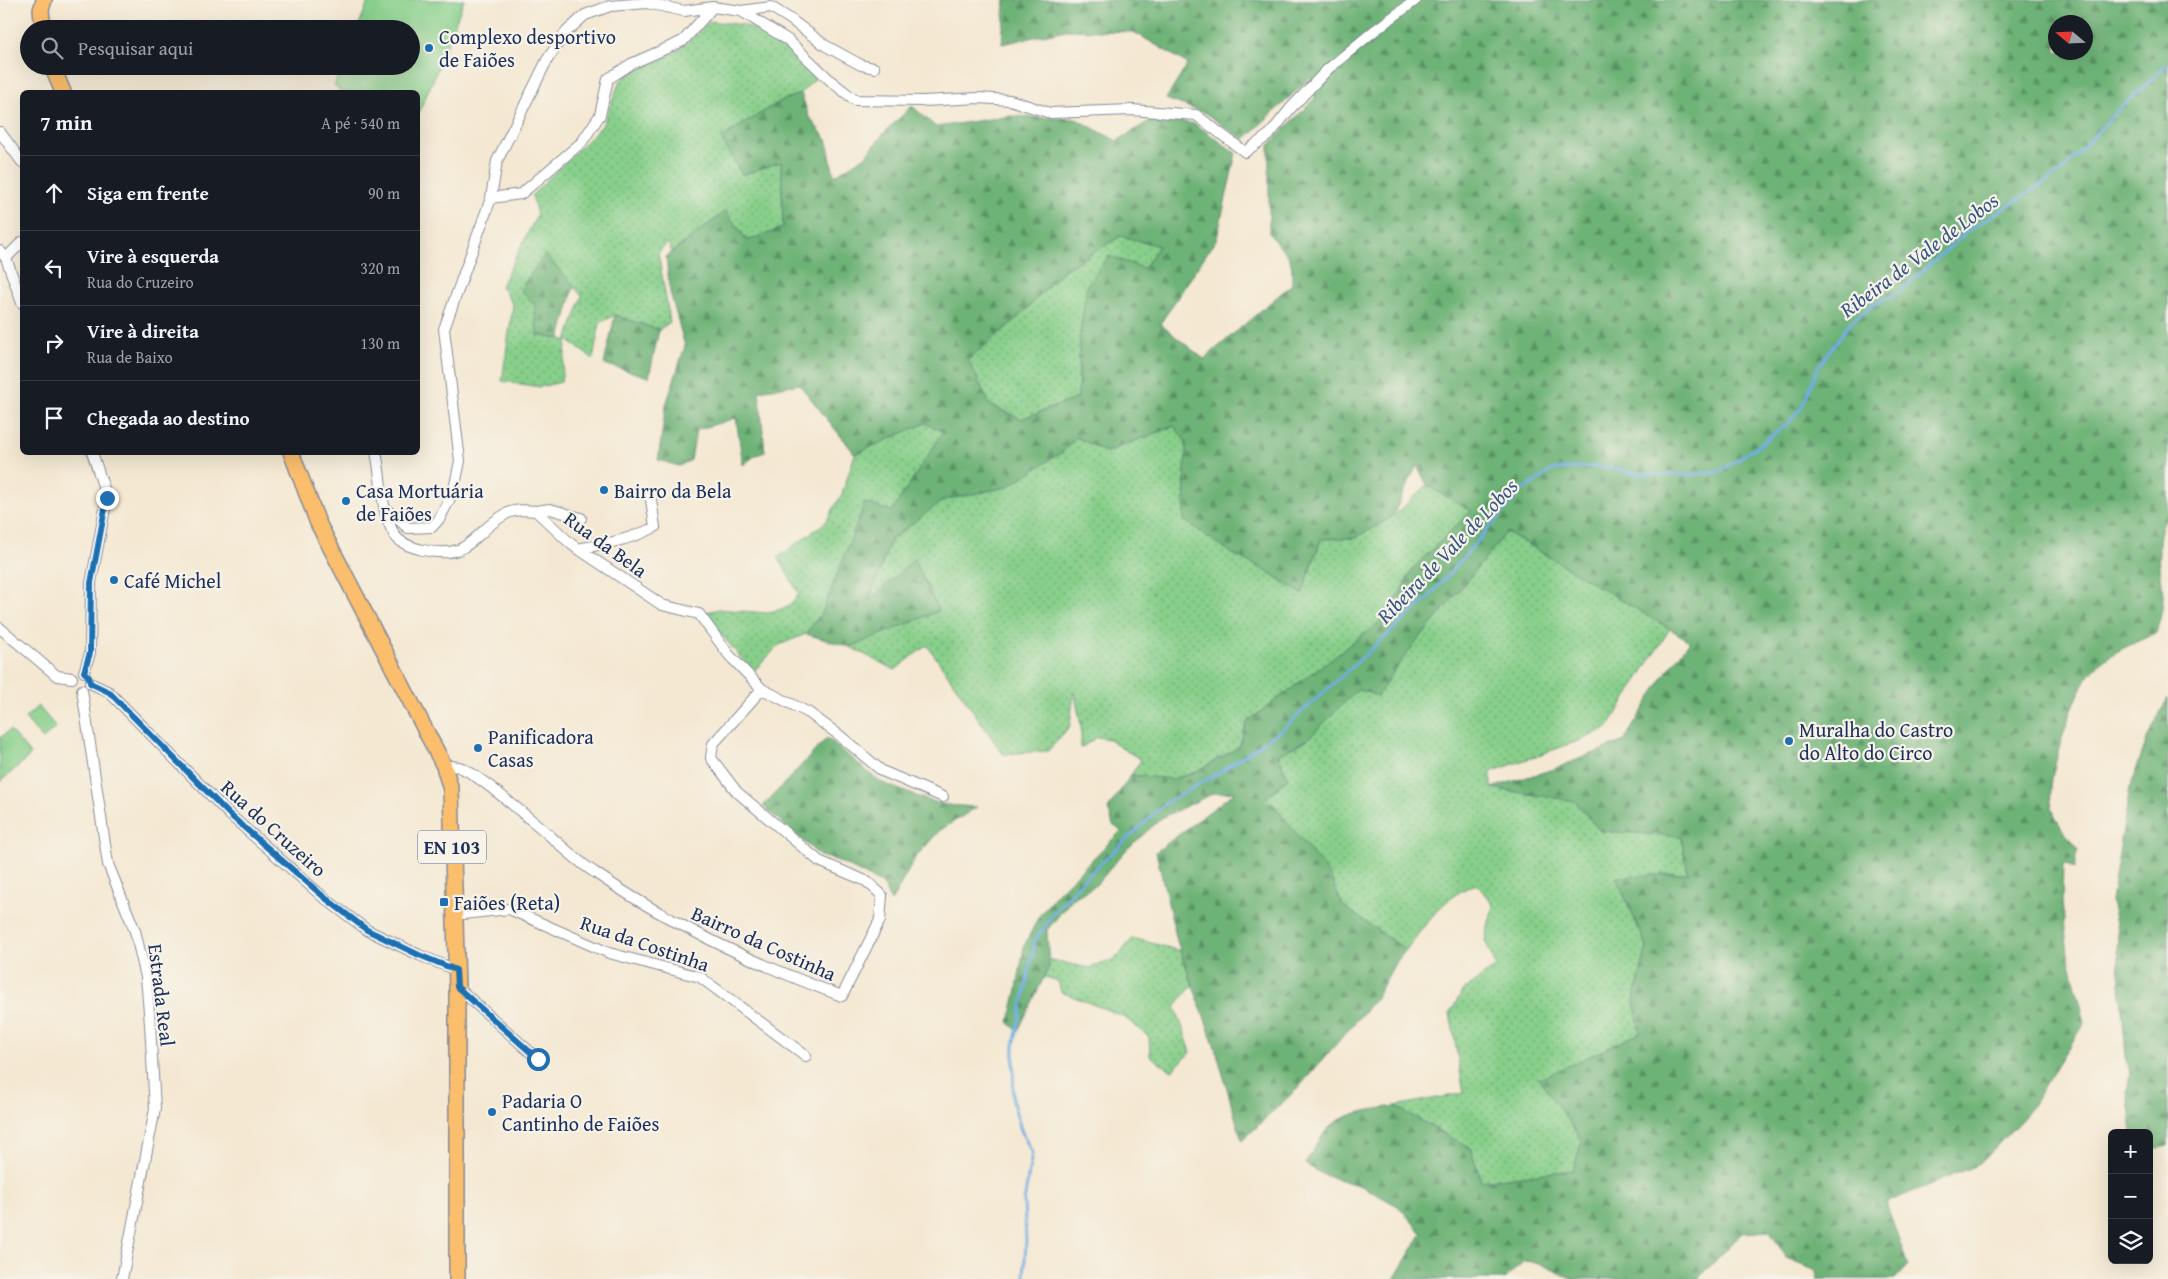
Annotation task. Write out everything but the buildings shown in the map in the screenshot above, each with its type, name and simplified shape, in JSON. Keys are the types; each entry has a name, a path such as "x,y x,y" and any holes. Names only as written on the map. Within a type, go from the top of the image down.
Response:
{"main road":[{"path":"42,20 41,10 44,0"},
{"path":"56,75 63,90"},
{"name":"EN 103","path":"292,455 318,523 444,766 451,790 457,987 457,1279"}],"street":[{"path":"704,0 713,7"},
{"path":"741,11 788,40 832,82 855,100 924,101 978,98 1010,100 1050,112 1132,110 1196,115 1245,152 1270,134 1290,109 1328,69 1374,30 1416,0"},
{"path":"384,508 408,528 432,527 440,518 454,490 460,461 444,329 491,198 497,161 547,60 565,33 585,15 610,6 647,3 684,11 713,7 741,11 771,7 826,46 861,66 874,68"},
{"path":"491,198 521,194 582,142 600,115 608,79 631,64 683,41 713,7"},
{"path":"0,132 20,159"},
{"path":"20,243 3,254 20,298"},
{"path":"84,672 90,653 91,583 107,498 93,455"},
{"name":"Rua da Bela","path":"376,455 384,508 394,535 416,548 436,553 458,551 506,513 522,510 536,511 577,549 662,605 699,614 729,654 762,689"},
{"path":"577,549 615,543 642,534 655,527 650,493"},
{"path":"536,511 550,509 581,518"},
{"path":"0,628 57,676 72,678"},
{"path":"72,678 75,674 84,672"},
{"path":"72,678 75,688 86,686 89,677 84,672"},
{"name":"Rua do Cruzeiro","path":"86,686 109,692 230,815 324,897 367,930 456,970"},
{"name":"Estrada Real","path":"86,686 108,864 135,931 146,976 150,1024 155,1109 122,1279"},
{"path":"762,689 809,713 839,734 882,771 943,797"},
{"name":"Bairro da Costinha","path":"444,766 460,767 477,778 538,825 593,872 651,908 726,949 788,976 842,996 880,920 882,895 866,881 819,861 738,792 711,758 713,744 762,689"},
{"name":"Rua da Costinha","path":"454,915 509,909 609,953 700,977 806,1056"},
{"path":"457,987 538,1059"}],"green space":[{"name":"Complexo desportivo de Faiões","path":"369,0 464,0 420,110 420,90 339,90 334,86 338,75 420,75 420,20 361,20"},
{"path":"1005,0 2168,0 2168,518 2160,534 2159,545 2163,598 2161,616 2156,633 2123,648 2107,658 2094,669 2087,679 2071,712 2064,732 2053,772 2051,789 2052,808 2055,815 2061,827 2078,850 2075,869 2063,863 2062,903 2068,954 2085,1022 2026,1115 1979,1164 1886,1203 1908,1265 1895,1279 1817,1279 1816,1270 1786,1258 1770,1231 1742,1233 1698,1279 1573,1279 1536,1262 1524,1261 1505,1279 1394,1279 1422,1233 1398,1206 1361,1186 1324,1175 1305,1164 1326,1131 1340,1120 1358,1113 1395,1106 1471,1149 1481,1181 1573,1170 1582,1141 1539,1079 1640,1033 1634,1000 1647,947 1616,877 1688,873 1681,836 1600,831 1575,801 1491,788 1554,769 1624,741 1663,677 1690,641 1507,532 1404,657 1377,696 1358,689 1308,739 1278,755 1288,778 1263,801 1273,804 1329,874 1343,906 1406,950 1394,965 1376,998 1299,1087 1242,1141 1216,1050 1177,941 1156,852 1235,792 1214,793 1163,817 1127,849 1096,885 1072,899 1047,930 1049,967 1018,1031 1009,1023 1024,946 1039,916 1056,895 1121,831 1113,825 1108,809 1131,775 1172,779 1194,773 1239,747 1247,722 1388,616 1413,568 1471,511 1427,485 1417,465 1392,517 1355,538 1321,539 1302,594 1265,570 1233,554 1184,520 1186,442 1174,426 1106,452 1076,437 1062,452 1007,487 943,500 891,540 869,600 914,559 939,611 850,647 806,634 823,611 865,503 892,511 943,432 925,423 855,454 799,384 759,391 765,452 756,455 743,465 736,418 696,430 691,460 679,466 658,460 666,405 685,346 670,292 666,257 726,211 747,241 783,228 781,162 742,175 721,138 779,102 801,93 809,117 827,140 834,176 867,155 883,134 912,106 936,127 1010,116 1076,119 1117,141 1156,117 1195,124 1236,153 1217,238 1160,324 1204,359 1292,284 1290,259 1269,233 1269,145 1315,98 1311,77 1244,140 1205,113 1166,99 1188,64 1134,32 1066,30 1002,44","holes":["1121,236 1159,246 1144,268 1109,256 1087,285 1080,332 1078,398 1021,419 990,405 968,360 1023,313 1061,272"]},
{"path":"710,21 743,25 772,35 819,75 801,93 779,102 721,138 781,161 783,228 747,241 726,211 672,252 668,243 658,253 670,322 659,330 615,315 600,323 593,359 567,340 561,382 540,387 502,381 513,305 501,286 537,215 532,195 602,126 620,81 628,75 679,50","holes":["545,254 582,296 567,340 537,335 535,306"]},
{"path":"1121,236 1159,246 1144,268 1080,332 1078,398 1021,419 990,405 968,360 1023,313 1061,272"},
{"path":"545,254 574,286 560,339 537,335 535,306 520,289"},
{"path":"615,315 659,330 649,377 604,364"},
{"path":"925,423 944,432 892,512 865,503 823,611 806,634 779,645 753,672 703,613 719,609 766,613 788,607 799,594 778,557 826,522 842,494 855,454"},
{"path":"1174,426 1186,442 1184,520 1233,554 1265,570 1302,594 1321,539 1355,538 1392,517 1427,485 1471,511 1413,568 1388,616 1247,722 1239,747 1194,773 1172,779 1131,775 1141,760 1109,739 1097,737 1081,748 1081,725 1074,691 1070,726 1048,751 1003,754 927,645 895,670 850,647 939,611 868,601 891,540 943,500 1007,487 1062,452 1076,437 1107,452"},
{"path":"1507,532 1671,627 1608,727 1584,739 1491,772 1491,788 1575,801 1600,831 1681,836 1688,873 1616,877 1647,947 1634,1000 1640,1033 1540,1079 1582,1141 1573,1170 1481,1181 1471,1149 1395,1106 1464,1093 1450,1013 1462,992 1496,966 1485,940 1493,905 1477,884 1466,889 1455,895 1437,911 1406,950 1343,906 1329,874 1263,801 1288,778 1278,755 1308,739 1358,689 1377,696 1404,657"},
{"path":"2168,698 2168,1146 2158,1148 2153,1147 2153,1129 2132,1129 2127,1092 2130,1072 2126,1057 2117,949 2118,933 2111,901 2130,787 2149,734"},
{"path":"38,706 56,727 43,739 25,718"},
{"path":"10,730 31,755 0,782 0,738"},
{"path":"827,738 880,782 924,799 947,805 977,807 939,831 915,858 891,902 883,884 836,860 820,856 763,806"},
{"path":"1133,938 1181,951 1193,985 1175,1006 1191,1052 1172,1071 1150,1056 1149,1037 1123,1016 1061,992 1058,981 1044,977 1049,967 1048,959 1088,968 1114,960"}],"waterway":[{"name":"Ribeira de Vale de Lobos","path":"1024,1279 1026,1240 1024,1202 1032,1153 1021,1130 1013,1102 1014,1046 1035,941 1053,913 1086,877 1166,803 1220,772 1283,729 1428,598 1520,492 1552,470 1596,466 1641,474 1688,475 1719,472 1758,446 1787,424 1802,407 1819,365 1850,323 1873,305 1899,292 1968,231 2061,172 2114,114 2168,64"}],"place":[{"name":"Complexo desportivo de Faiões","path":"429,48"},
{"name":"Bairro da Bela","path":"604,490"},
{"name":"Casa Mortuária de Faiões","path":"346,501"},
{"name":"Café Michel","path":"114,580"},
{"name":"Muralha do Castro do Alto do Circo","path":"1789,741"},
{"name":"Panificadora Casas","path":"478,748"},
{"name":"Faiões (Reta)","path":"444,902"},
{"name":"Padaria O Cantinho de Faiões","path":"492,1112"}],"route":[{"path":"107,498 91,583 90,653 84,672 89,677 90,683 109,692 230,815 324,897 367,930 456,970 457,987 538,1059"}]}
